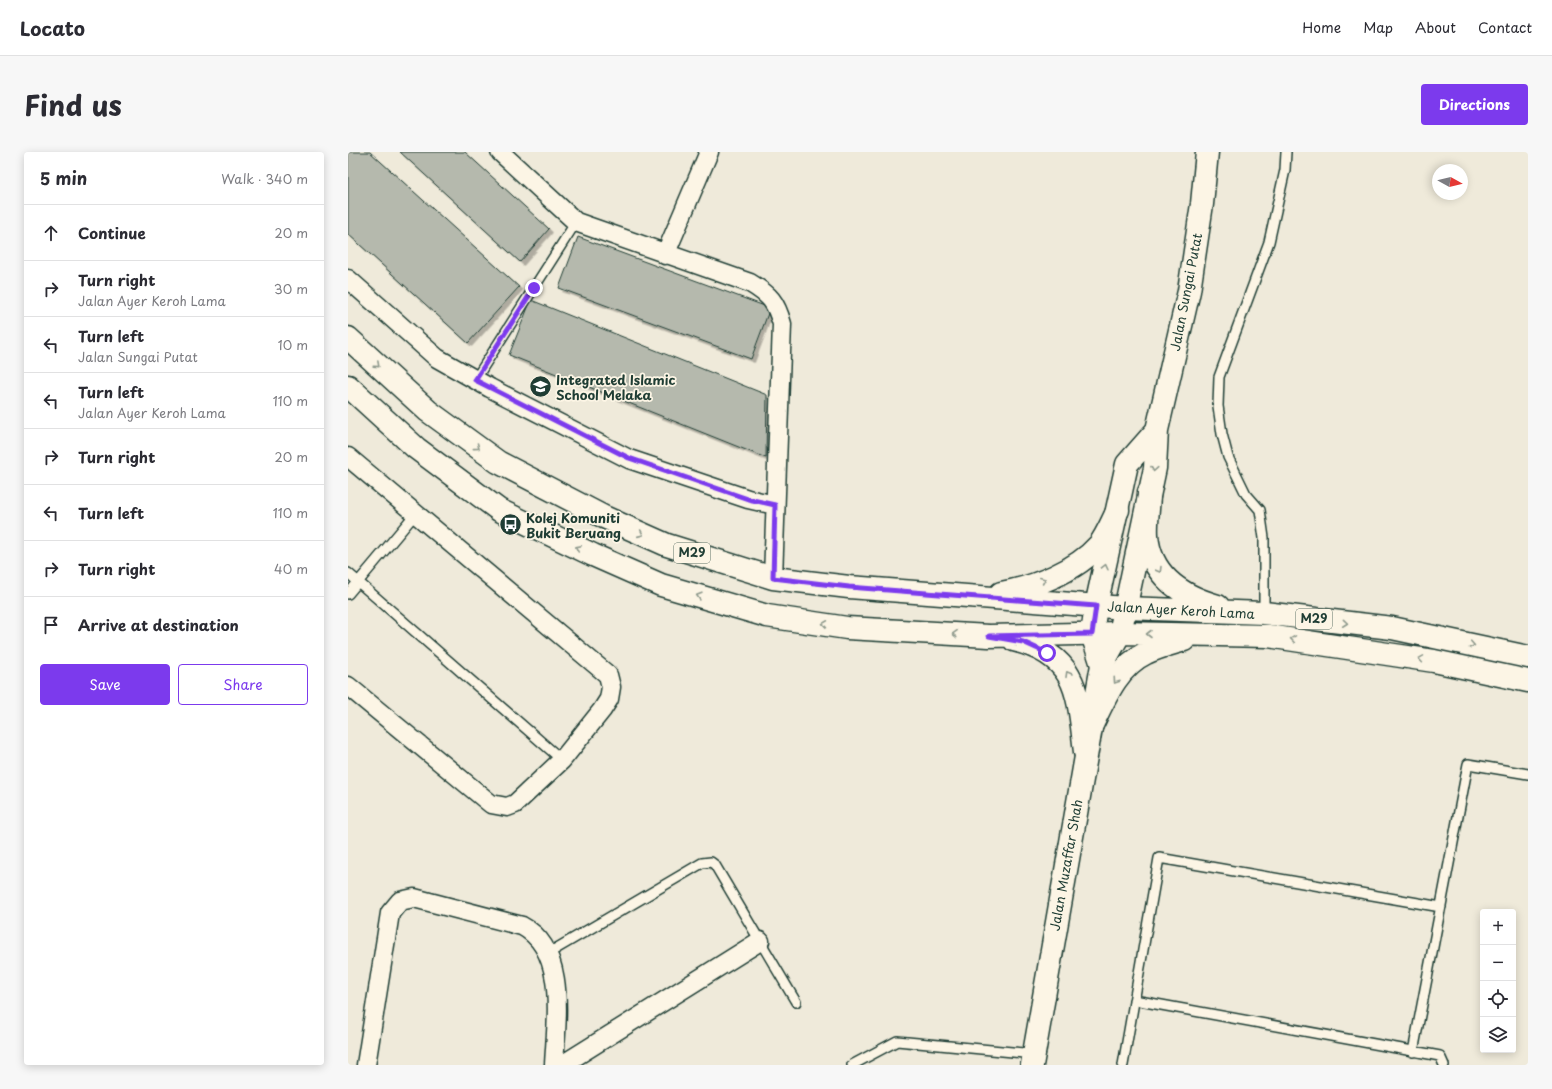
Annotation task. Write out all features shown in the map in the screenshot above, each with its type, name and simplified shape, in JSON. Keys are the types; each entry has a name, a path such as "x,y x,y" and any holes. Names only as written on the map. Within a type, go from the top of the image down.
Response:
{"main road":[{"name":"Jalan Sungai Putat","path":"1120,634 1155,468 1157,430 1189,291 1202,204 1207,152"},
{"name":"Jalan Ayer Keroh Lama","path":"348,338 428,411 498,462 604,517 667,545 773,578 849,587 1096,606 1264,613 1392,628 1528,656"},
{"name":"Jalan Ayer Keroh Lama","path":"348,386 416,448 499,510 593,555 661,585 767,616 847,628 989,636 1092,634 1224,634 1268,636 1434,661 1528,681"},
{"name":"Jalan Sungai Putat","path":"1092,634 1096,606 1127,464 1157,430"},
{"path":"1149,492 1147,535 1151,553 1158,570 1165,579 1185,593 1233,612"},
{"path":"978,596 1019,589 1047,579 1075,564 1100,544 1118,510"},
{"name":"Jalan Muzaffar Shah","path":"1092,634 1102,666"},
{"name":"Jalan Muzaffar Shah","path":"1033,1060 1089,731 1102,666 1120,634"},
{"path":"1089,731 1115,682 1135,660 1146,653 1184,640 1224,634"},
{"path":"989,636 1023,642 1058,660 1072,682 1078,697 1086,752"}],"street":[{"path":"500,152 576,222 665,255 750,283 766,293 777,306 782,324 773,578"},
{"path":"665,255 708,152"},
{"path":"348,279 437,358 475,380 629,458 748,499 775,505"},
{"path":"348,457 608,676 612,687 609,699 562,760 515,804 507,807 491,804 348,686"},
{"path":"366,1065 390,913 400,901 414,898 522,926 533,932 542,943 547,954 557,986 554,1065"},
{"path":"562,1065 760,941"}],"lane":[{"path":"1264,613 1264,538 1260,510 1246,494 1228,457 1222,434 1218,406 1220,377 1269,242 1285,170 1286,152"},
{"path":"475,380 576,222"},
{"path":"348,594 416,513"},
{"path":"348,573 562,760"},
{"path":"1413,1052 1468,764 1528,774"},
{"path":"1123,1065 1159,858 1441,907"},
{"path":"547,954 702,863 711,862 715,865 796,1002"},
{"path":"1134,1000 1440,1056 1444,1065"},
{"path":"852,1065 897,1041 1033,1060"}],"building":[{"path":"348,152 370,152 519,287 468,343 348,234"},
{"path":"400,152 465,152 549,229 520,262"},
{"path":"578,237 770,308 751,359 559,288"},
{"path":"531,300 767,395 766,458 509,355"}],"place":[{"name":"Integrated Islamic School Melaka","path":"541,387"},
{"name":"Kolej Komuniti Bukit Beruang","path":"511,525"}],"route":[{"path":"534,288 475,380 629,458 748,499 775,505 773,578 849,587 1096,606 1092,634 989,636 1023,642 1047,653"}]}
